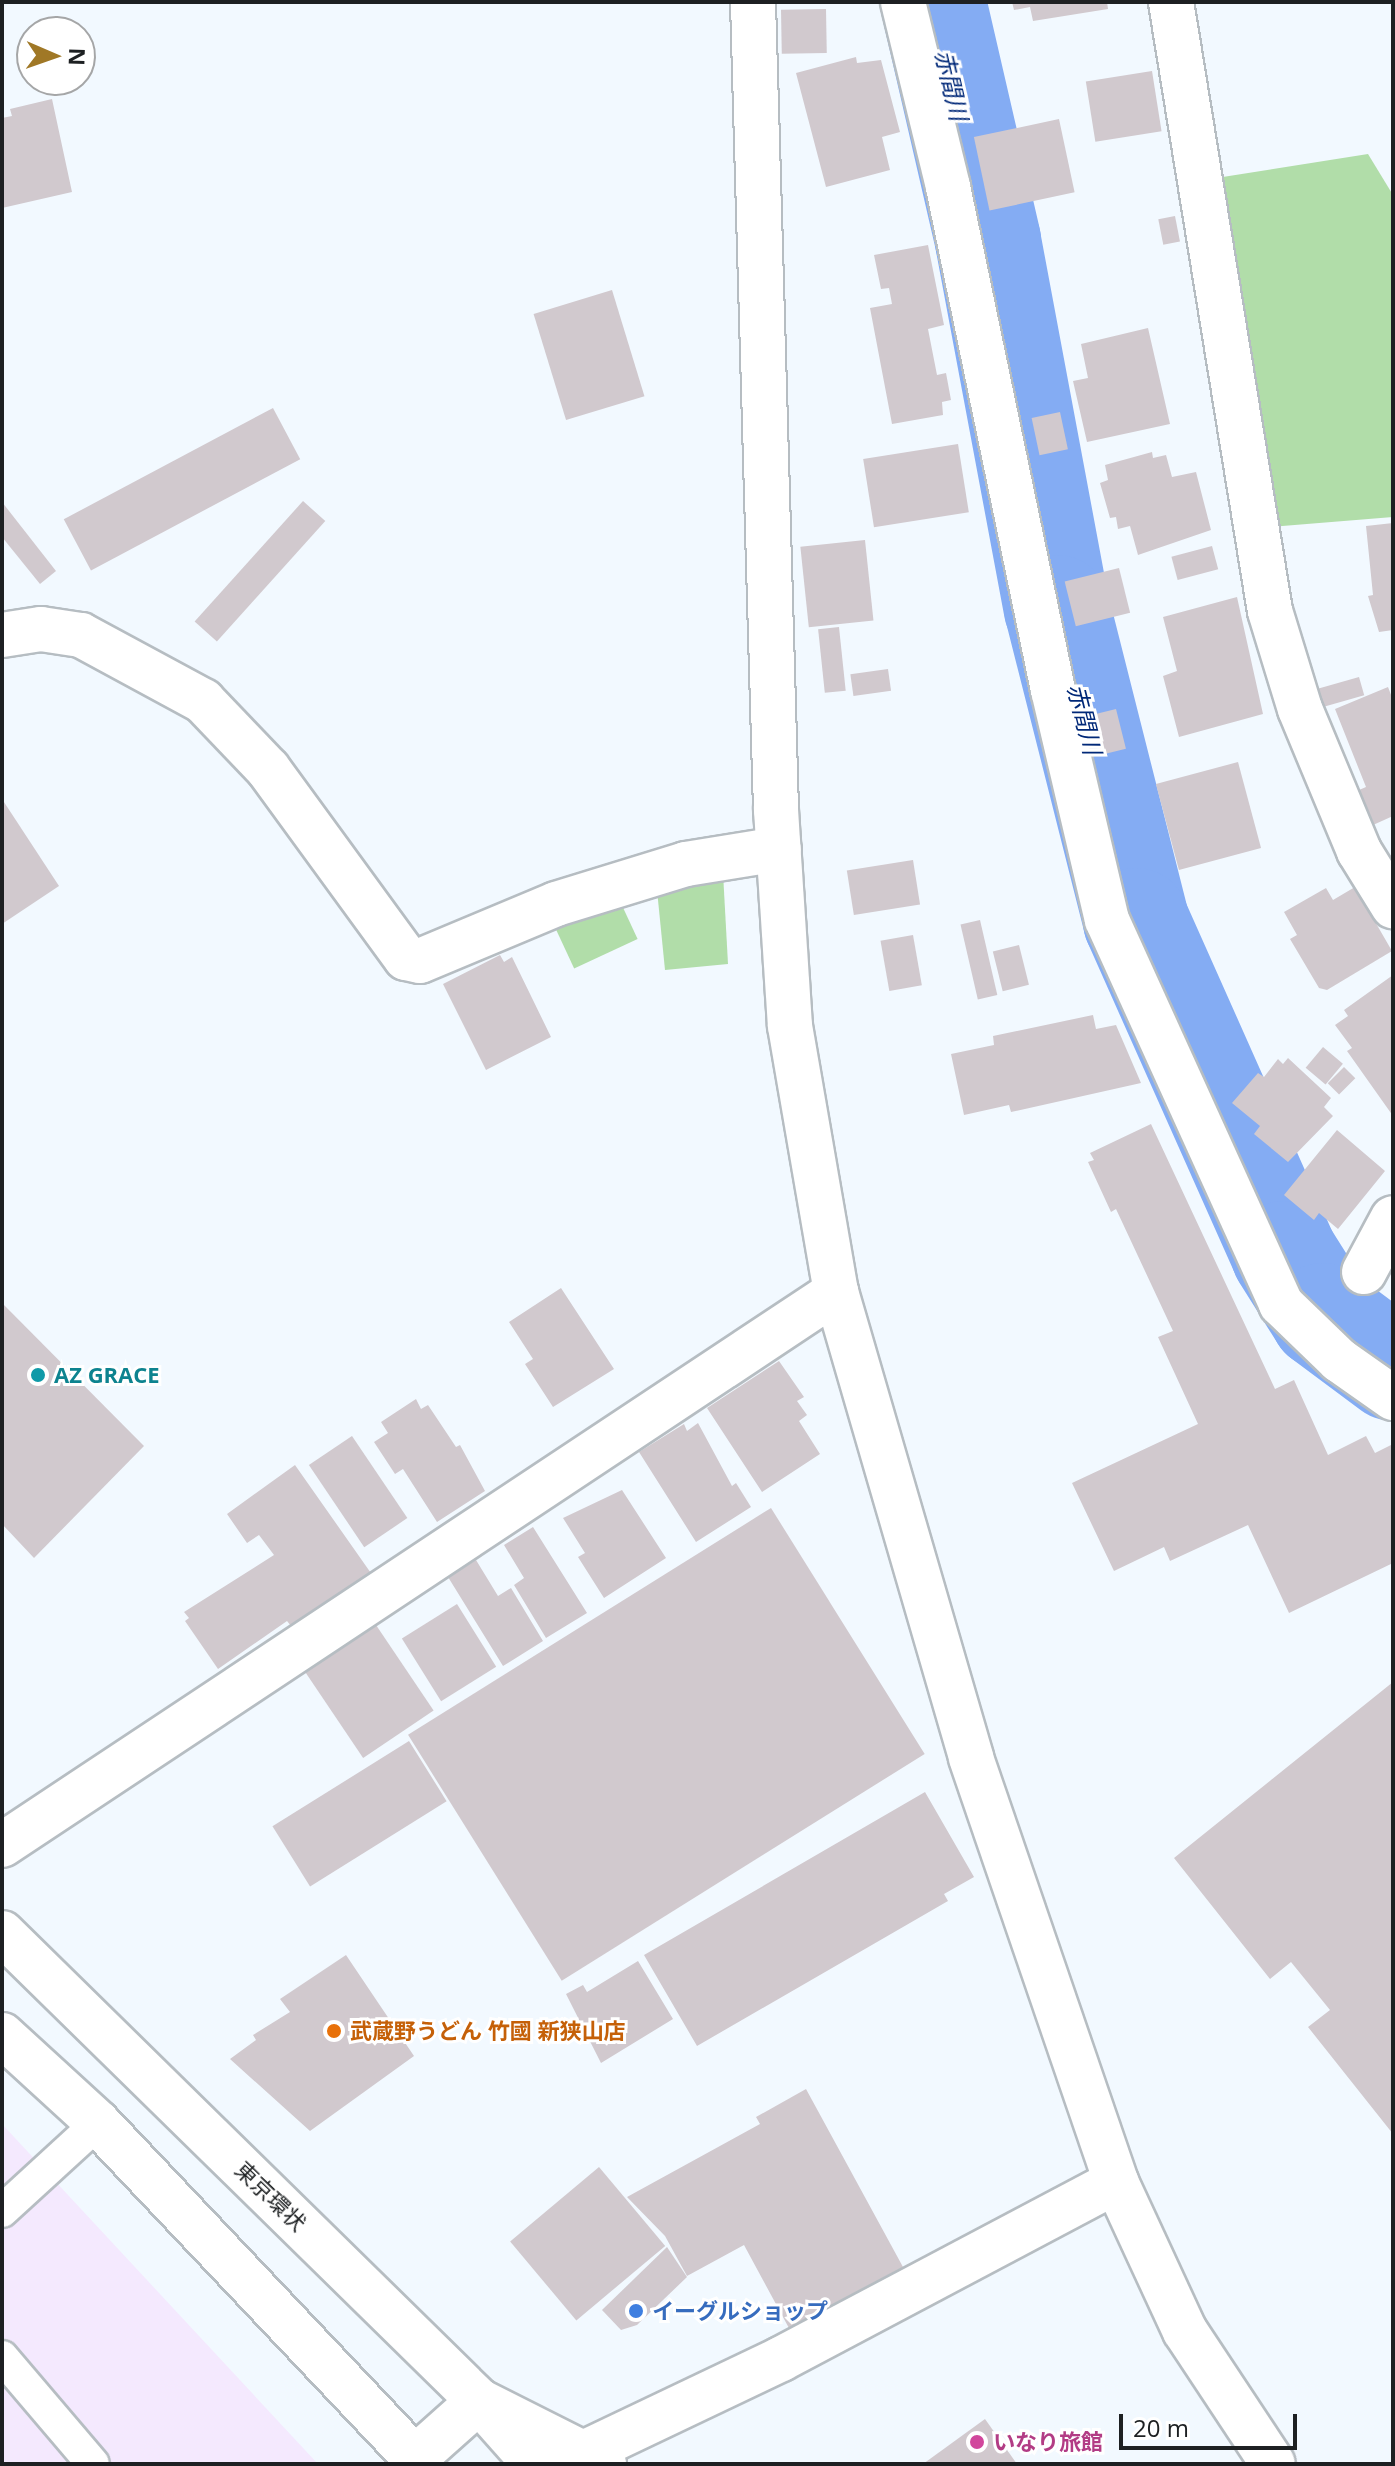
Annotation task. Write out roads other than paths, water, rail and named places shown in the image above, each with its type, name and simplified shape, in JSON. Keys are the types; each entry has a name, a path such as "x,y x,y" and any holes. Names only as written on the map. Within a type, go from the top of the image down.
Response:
{"main road":[{"path":"753,2 779,849 790,1026 836,1292 971,1758 1116,2182 1185,2331 1273,2464"},
{"path":"903,2 948,187 1053,690 1107,920 1281,1304 1339,1360 1393,1398"},
{"path":"1171,2 1270,611 1300,709 1359,851 1393,906"},
{"path":"2,635 41,629 81,635 203,701 268,769 406,958 420,961 556,904 686,864 779,849"},
{"path":"1364,1272 1393,1218"},
{"path":"2,1845 836,1292"},
{"name":"東京環状","path":"2,1933 479,2401 535,2464"},
{"path":"2,2035 98,2123 418,2461 479,2401 595,2458 1116,2182"}],"lane":[{"path":"2,2211 98,2123"},
{"path":"2,2357 93,2464"}],"waterway":[{"name":"赤間川","path":"933,2 988,241 1057,608 1136,921 1284,1254 1323,1316 1393,1368"}],"place":[{"name":"AZ GRACE","path":"38,1375"},
{"name":"武蔵野うどん 竹國 新狭山店","path":"334,2031"},
{"name":"イーグルショップ","path":"636,2311"},
{"name":"いなり旅館","path":"977,2442"}]}
